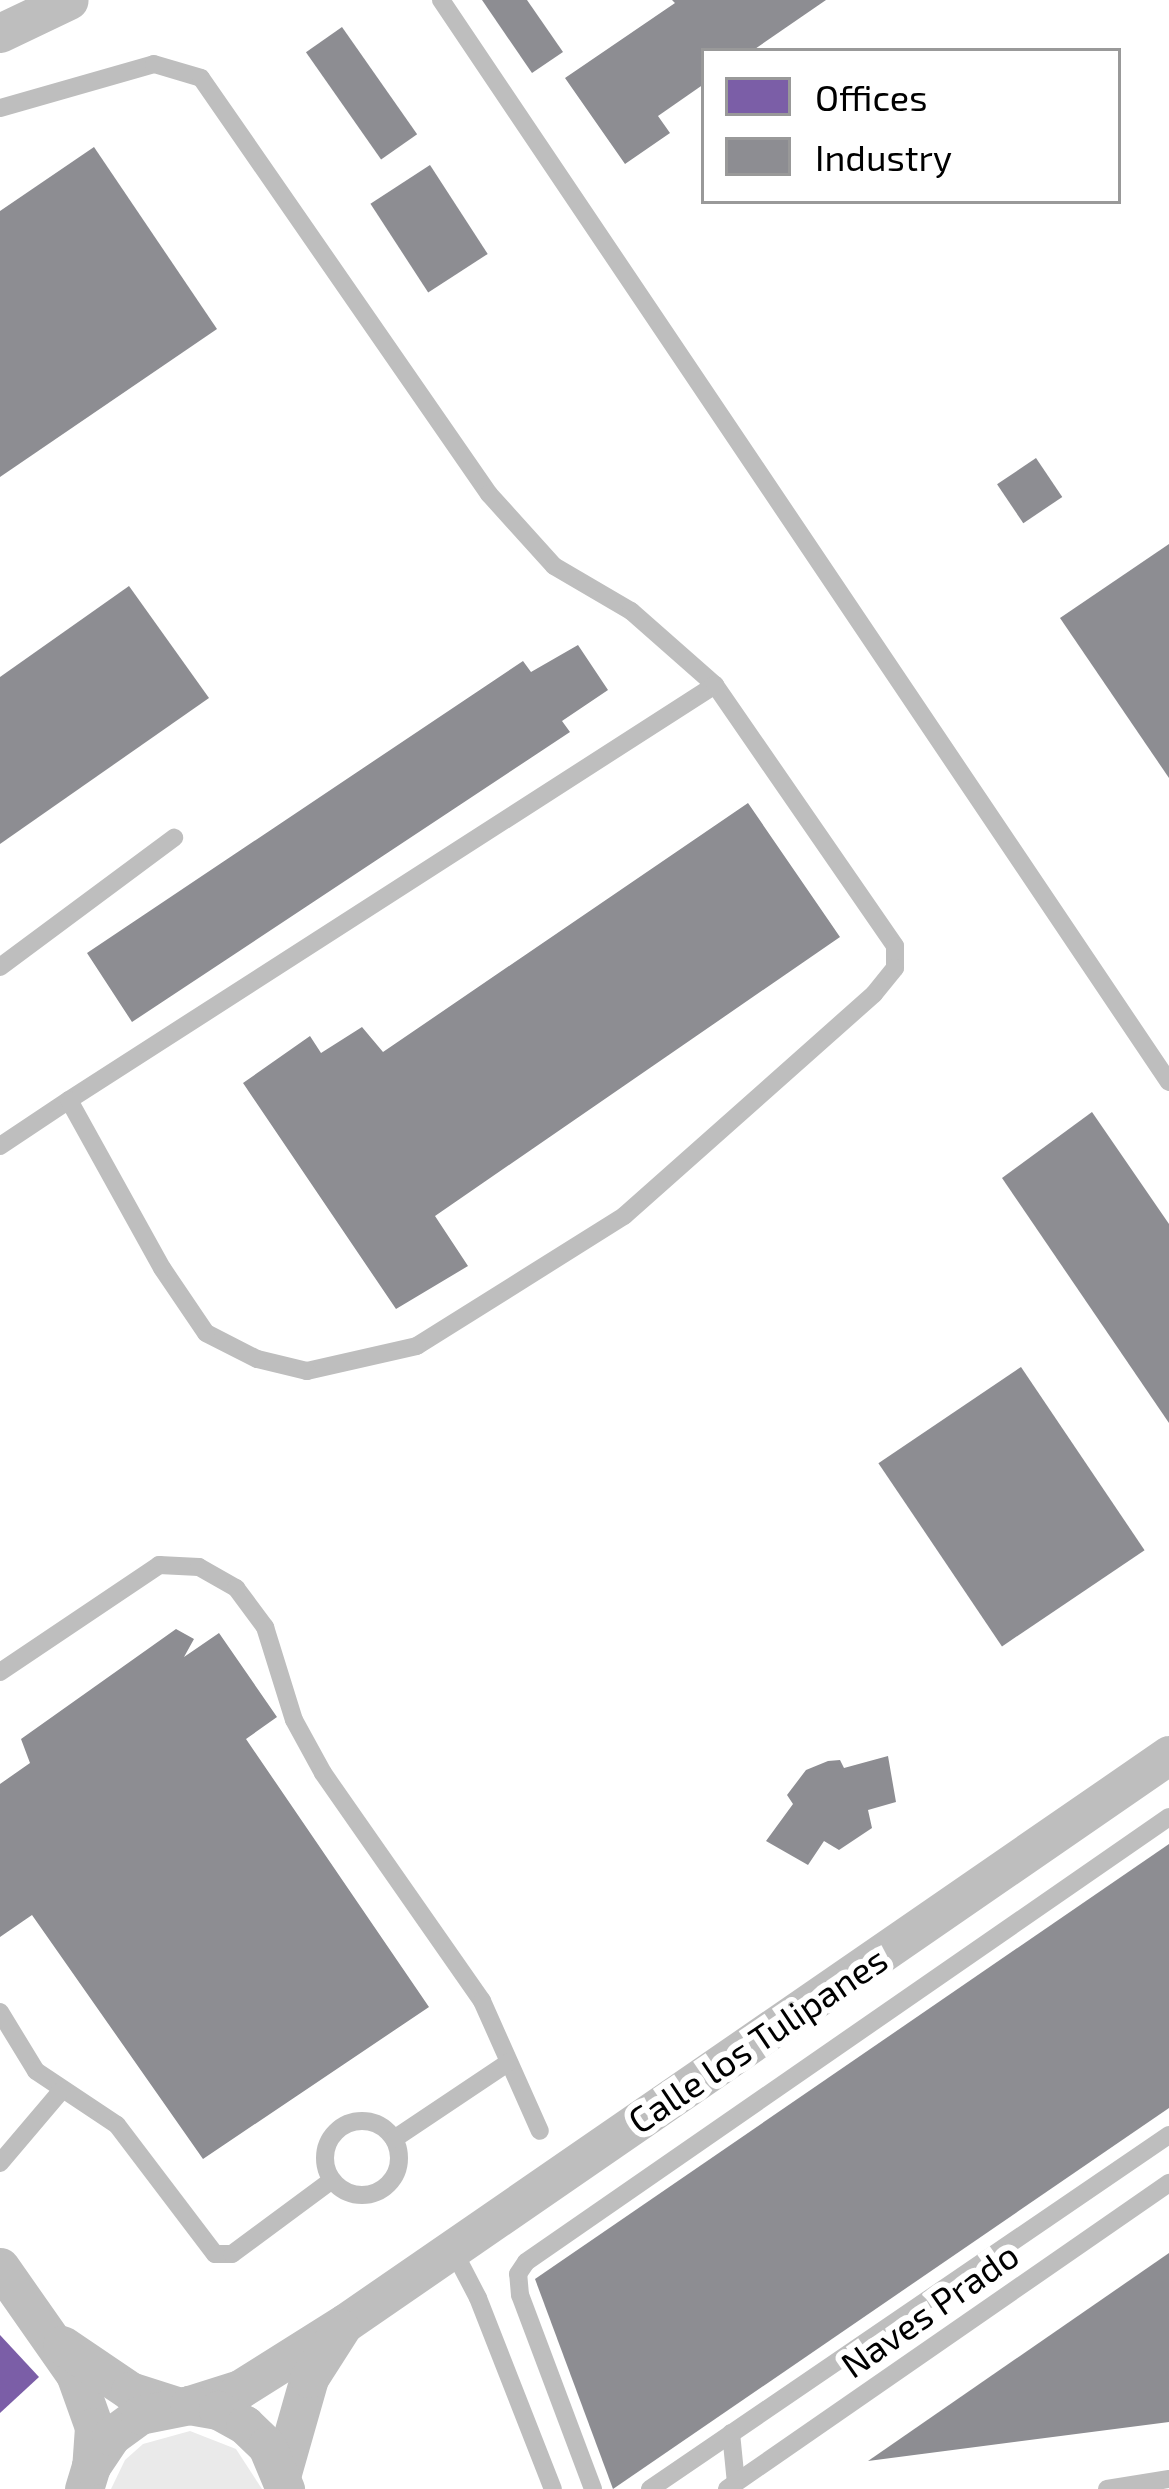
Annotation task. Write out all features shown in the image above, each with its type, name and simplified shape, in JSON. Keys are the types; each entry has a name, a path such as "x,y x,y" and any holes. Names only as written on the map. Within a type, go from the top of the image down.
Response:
{"street":[{"path":"0,33 69,0"},
{"name":"Calle los Tulipanes","path":"87,2477 125,2426 240,2389 344,2323 1169,1755"},
{"path":"0,2266 75,2374 94,2427 87,2477"},
{"name":"Calle los Tulipanes","path":"284,2481 309,2378 344,2323"},
{"path":"53,2338 130,2391 218,2410 245,2425 267,2446 284,2481"}],"lane":[{"path":"441,0 1169,1082"},
{"path":"0,108 154,64 200,78 489,494 554,566 631,610 715,685 895,946 895,968 874,994 606,1228 417,1346 307,1371 257,1359 206,1334 162,1268 69,1100"},
{"path":"0,1146 715,685"},
{"path":"0,967 174,838"},
{"path":"0,1672 159,1565 199,1567 236,1588 265,1628 294,1720 322,1773 482,2001 540,2131"},
{"path":"593,2489 520,2295 518,2274 526,2262 1169,1817"},
{"path":"0,2012 36,2071 117,2125 215,2254 232,2254 332,2180"},
{"path":"394,2139 509,2062"},
{"path":"0,2162 62,2090"},
{"path":"364,2120 394,2139 397,2172 383,2189 362,2196 332,2180 324,2158 341,2127 364,2120"},
{"path":"650,2489 1169,2135"},
{"name":"Naves Prado","path":"731,2486 1169,2182"},
{"path":"452,2248 478,2298 553,2489"},
{"path":"731,2433 731,2486"},
{"path":"1107,2489 1169,2479"}],"shaded area":[{"path":"190,2431 236,2449 262,2489 111,2489 125,2460 143,2444"}],"building: Offices":[{"path":"0,2335 39,2377 0,2413"}],"building: Industry":[{"path":"482,0 527,0 563,52 532,73"},
{"path":"672,0 826,0 756,48 701,48 701,86 658,116 670,133 625,164 565,78 675,3"},
{"path":"342,27 417,134 381,160 306,52"},
{"path":"94,147 217,329 0,477 0,211"},
{"path":"430,165 488,254 428,293 370,204"},
{"path":"1036,458 1062,497 1023,523 997,484"},
{"path":"1169,544 1169,778 1060,618"},
{"path":"129,586 209,698 0,844 0,677"},
{"path":"578,645 608,690 562,721 570,732 132,1022 87,953 523,661 531,672"},
{"path":"748,803 840,937 435,1216 468,1266 396,1309 243,1083 310,1036 321,1053 362,1027 383,1052"},
{"path":"1092,1112 1169,1224 1169,1423 1002,1178"},
{"path":"1021,1367 1145,1550 1002,1646 878,1463"},
{"path":"176,1629 194,1639 184,1657 219,1633 277,1717 246,1739 429,2007 203,2159 32,1915 0,1937 0,1784 30,1763 21,1739"},
{"path":"888,1756 896,1802 868,1810 872,1828 839,1850 824,1841 808,1865 766,1841 793,1804 787,1795 806,1770 828,1761 840,1760 844,1768"},
{"path":"1169,1844 1169,2108 613,2489 535,2279"},
{"path":"1169,2253 1169,2422 868,2461"}]}
